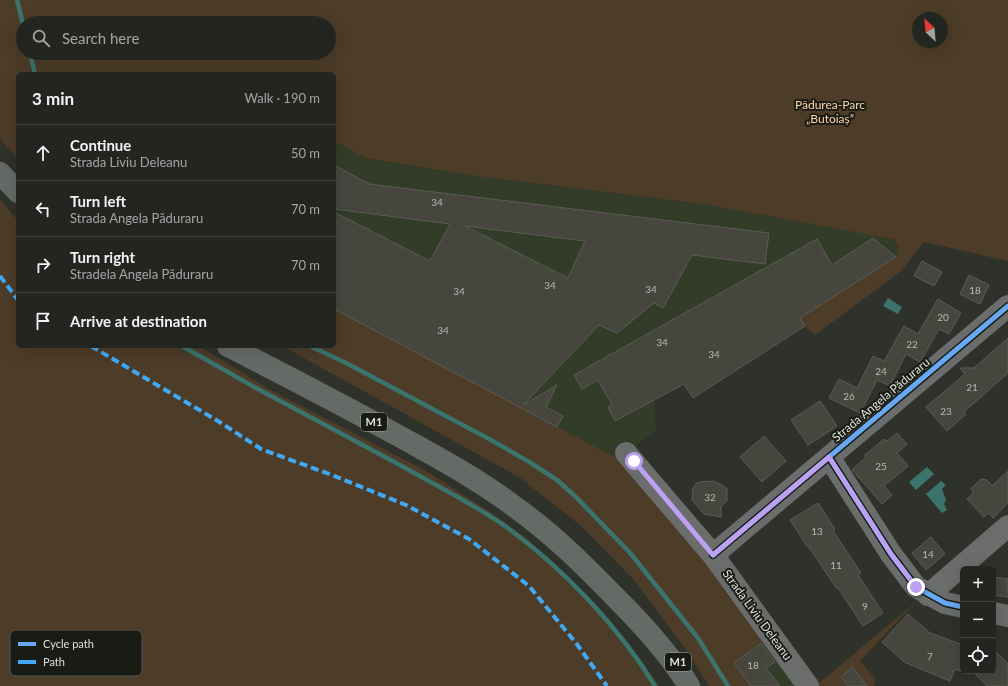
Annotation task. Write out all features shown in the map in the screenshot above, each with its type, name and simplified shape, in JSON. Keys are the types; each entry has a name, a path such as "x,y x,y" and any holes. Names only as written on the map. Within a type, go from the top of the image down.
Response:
{"highway":[{"path":"0,173 16,190"},
{"name":"M1","path":"232,348 311,388 436,456 516,507 583,565 630,613 655,641 689,686"},
{"name":"M1","path":"655,641 671,686"},
{"name":"M1","path":"655,641 679,686"},
{"name":"M1","path":"655,641 689,672 698,686"}],"street":[{"name":"Strada Angela Păduraru","path":"713,555 1008,306"},
{"name":"Strada Liviu Deleanu","path":"626,454 713,555 808,686"},
{"path":"829,457 891,554 916,587 928,595 945,603 960,606"},
{"path":"928,595 998,545 1008,526"},
{"path":"996,614 1008,616"}],"shaded area":[{"path":"336,142 365,158 483,177 703,204 893,238 899,248 896,257 800,318 654,400 656,430 619,459 336,310"},
{"path":"765,639 799,686 751,686 734,663"}],"green space":[{"name":"Pădurea-Parc „Butoiaș”","path":"0,0 1008,0 1008,261 924,242 901,271 815,335 805,326 800,318 896,257 899,248 893,239 703,204 483,177 365,158 336,142 336,72 16,72 16,157 0,139"},
{"path":"0,199 16,219 16,348 202,348 269,389 428,472 493,514 525,537 588,596 629,644 659,686 0,686"},
{"path":"336,310 619,459 676,524 765,639 734,663 751,686 709,686 684,647 634,580 581,526 519,477 286,348 336,348"},
{"path":"917,601 860,661 876,679 874,686 816,686 768,619 770,615 819,683"}],"water":[{"path":"888,298 902,307 898,314 883,306"},
{"path":"927,467 934,474 916,490 909,482"},
{"path":"941,481 946,485 942,489 946,500 944,504 947,510 942,513 926,494"}],"building":[{"path":"336,166 369,184 769,233 765,264 692,255 663,308 654,303 617,333 599,325 523,405 557,385 546,407 563,416 557,427 336,310 336,213 430,261 450,224 336,209","holes":["465,226 585,241 568,278"]},
{"path":"873,238 896,257 800,318 805,326 693,398 684,384 615,421 608,407 612,405 598,380 582,389 574,375 817,239 832,265"},
{"path":"922,261 942,272 934,286 914,276"},
{"path":"969,275 989,285 980,304 960,294"},
{"path":"938,299 961,313 949,334 939,329 920,362 906,354 890,386 877,380 860,413 829,398 839,379 857,388 873,356 884,361 904,326 918,334"},
{"path":"1008,338 1008,373 964,412 966,414 947,431 926,407 965,374 960,368 974,368"},
{"path":"820,401 837,426 808,445 791,420"},
{"path":"897,433 907,444 897,453 908,466 884,486 892,495 882,504 852,470 866,457 865,455 884,439 887,441"},
{"path":"764,436 786,461 762,482 740,457"},
{"path":"1008,471 1008,503 993,518 989,513 984,517 967,499 974,492 971,489 981,479 987,480 992,486"},
{"path":"714,481 727,489 727,501 721,506 721,517 704,514 692,500 693,488 696,484 699,482"},
{"path":"818,503 835,529 833,531 861,573 858,575 883,613 863,626 790,520"},
{"path":"931,537 945,554 926,570 912,553"},
{"path":"996,577 1008,579 1008,597 996,595"},
{"path":"908,614 930,633 960,644 960,671 955,669 950,681 904,662 882,642"},
{"path":"761,643 775,662 766,668 780,686 751,686 734,663"},
{"path":"996,652 1008,664 1008,686 987,686 975,674 996,674"},
{"path":"852,667 867,686 848,686 841,677"}],"waterway":[{"path":"17,0 21,16"},
{"path":"32,60 35,72"},
{"path":"186,348 256,388 453,494 505,526 547,560 588,599 641,664 655,686"},
{"path":"314,348 348,364 491,440 557,480 576,497 631,554 698,638 728,686"}],"marked path":[{"path":"0,276 16,297"},
{"path":"94,348 218,421 261,449 332,475 406,505 469,539 529,586 576,643 607,686"}],"cycle path":[{"path":"713,555 1008,306"},
{"path":"829,457 891,554 916,587 945,603 960,606"}],"route":[{"path":"634,461 713,555 829,457 891,554 916,587"}]}
